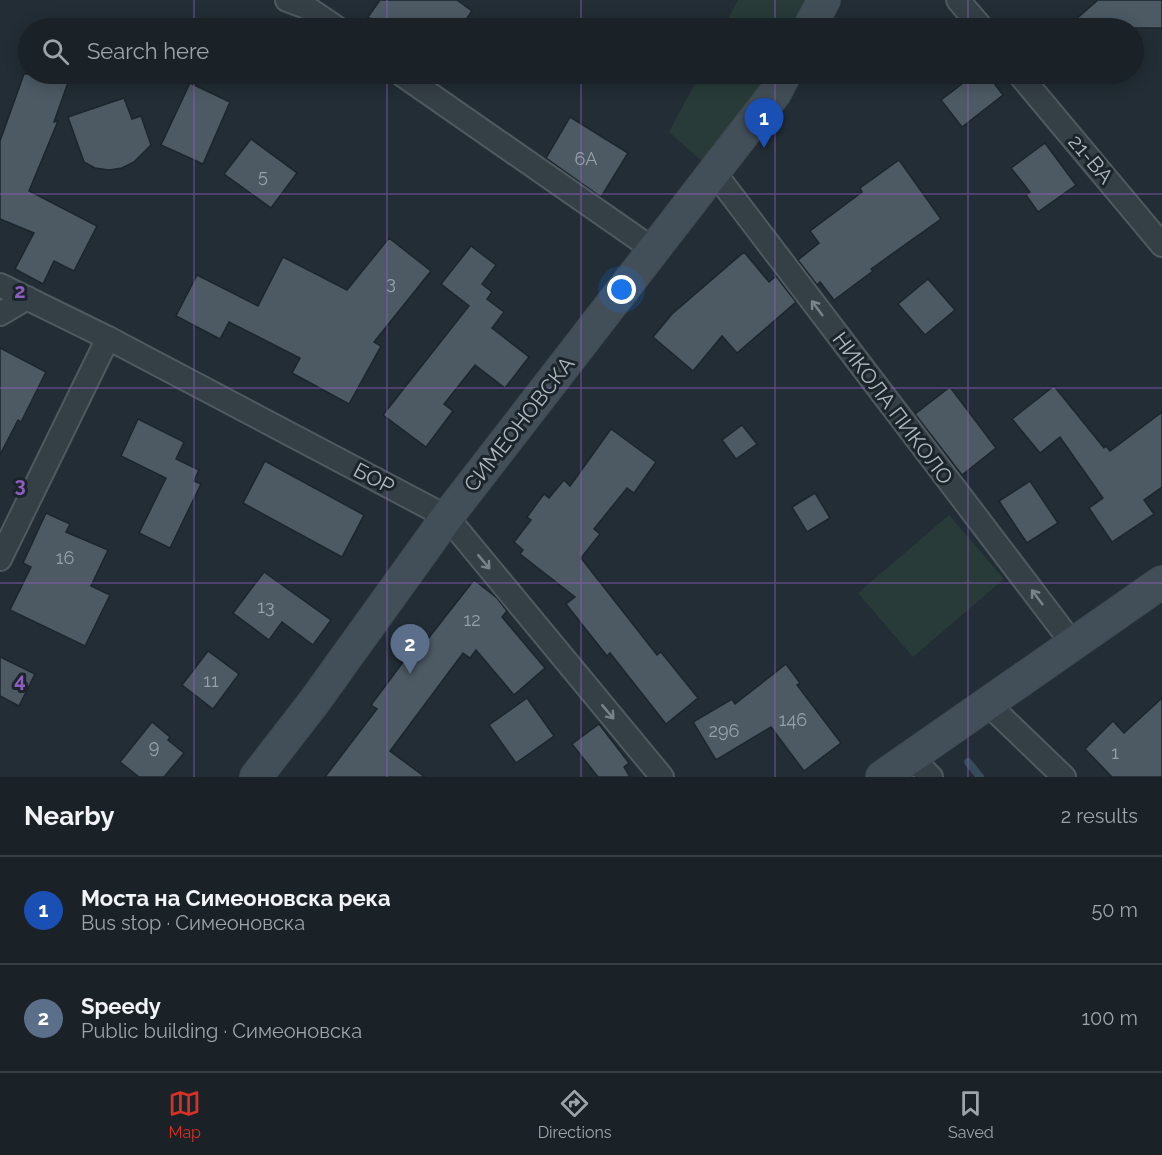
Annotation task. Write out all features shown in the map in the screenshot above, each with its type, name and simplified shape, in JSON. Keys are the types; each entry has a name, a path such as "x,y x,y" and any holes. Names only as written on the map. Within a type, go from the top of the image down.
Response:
{"street":[{"path":"287,0 306,7 322,18"},
{"path":"814,18 824,0"},
{"path":"958,0 973,18"},
{"path":"415,84 654,250"},
{"name":"СИМЕОНОВСКА","path":"256,777 314,702 447,517 780,84"},
{"name":"21-ВА","path":"1027,84 1162,245"},
{"name":"НИКОЛА ПИКОЛО","path":"714,172 1073,644"},
{"name":"БОР","path":"0,285 108,338 447,517 662,777"},
{"path":"0,314 27,298"},
{"path":"0,559 108,338"},
{"path":"882,777 921,767 988,704 1162,582"},
{"path":"988,704 1064,777"}],"green space":[{"path":"738,0 824,0 814,18 728,18"},
{"path":"695,84 778,84 714,172 669,132"},
{"path":"949,515 1004,579 913,657 858,593"}],"building":[{"path":"380,0 457,0 472,11 467,18 368,17"},
{"path":"1098,0 1162,0 1162,28 1144,28 1144,18 1077,18"},
{"path":"20,84 67,84 54,122 58,121 29,191 97,226 74,271 54,261 43,284 15,269 34,233 0,219 0,141"},
{"path":"190,84 230,102 203,164 161,145"},
{"path":"962,84 995,84 1003,95 962,127 941,100"},
{"path":"124,98 132,119 141,116 151,145 134,162 122,168 109,170 95,168 84,162 68,117"},
{"path":"570,117 628,153 601,197 546,158"},
{"path":"251,139 297,173 271,208 224,174"},
{"path":"1045,143 1076,185 1038,212 1026,195 1030,192 1011,168"},
{"path":"899,160 941,219 871,269 873,271 834,300 820,282 817,285 798,260 819,243 810,231 862,192 860,188"},
{"path":"389,238 431,271 374,342 381,346 349,404 292,373 300,358 229,322 220,339 176,316 197,275 258,306 283,257 347,290"},
{"path":"471,246 496,265 482,284 492,292 487,299 504,312 492,328 529,357 505,388 475,365 444,404 453,411 426,447 383,415 469,306 441,284"},
{"path":"744,252 769,282 776,276 796,302 737,353 722,336 693,371 653,337 672,314"},
{"path":"928,279 955,310 925,335 898,304"},
{"path":"0,348 46,372 21,422 18,420 0,455"},
{"path":"1054,386 1104,448 1106,446 1110,451 1162,412 1162,487 1144,500 1154,514 1112,542 1089,508 1103,498 1060,437 1040,453 1012,419"},
{"path":"950,387 996,448 962,475 915,414"},
{"path":"138,419 184,442 176,459 199,470 194,481 201,484 170,548 139,533 166,478 121,456"},
{"path":"742,425 757,444 736,459 722,440"},
{"path":"611,429 656,462 634,493 627,488 594,529 600,534 581,558 657,655 661,652 698,698 666,724 610,653 607,656 566,604 575,597 520,554 523,550 514,542 531,520 527,517 544,494 549,498 564,480 570,486"},
{"path":"265,461 364,515 342,557 243,503"},
{"path":"1030,481 1058,523 1027,543 999,501"},
{"path":"815,493 830,518 807,532 792,507"},
{"path":"46,513 70,524 66,532 108,550 91,586 110,595 85,646 10,610 31,567 23,563"},
{"path":"264,572 331,620 313,645 282,622 269,640 233,613"},
{"path":"474,580 497,598 507,611 502,617 545,668 514,695 476,650 470,658 463,653 390,751 425,777 325,777 377,709 371,705 415,646 420,649"},
{"path":"208,651 239,674 213,709 182,685"},
{"path":"0,657 35,674 19,706 0,696"},
{"path":"786,664 800,683 797,685 841,743 804,771 771,727 716,760 693,722 732,699 735,704"},
{"path":"527,698 554,736 516,763 489,725"},
{"path":"1162,698 1162,777 1112,777 1085,749 1113,721 1124,733"},
{"path":"152,722 184,753 164,777 139,777 120,762"},
{"path":"599,724 629,763 624,767 630,777 598,777 572,744"}],"waterway":[{"path":"968,762 980,777"}],"place":[{"name":"Моста на Симеоновска река","path":"764,148"},
{"name":"Speedy","path":"410,674"}]}
